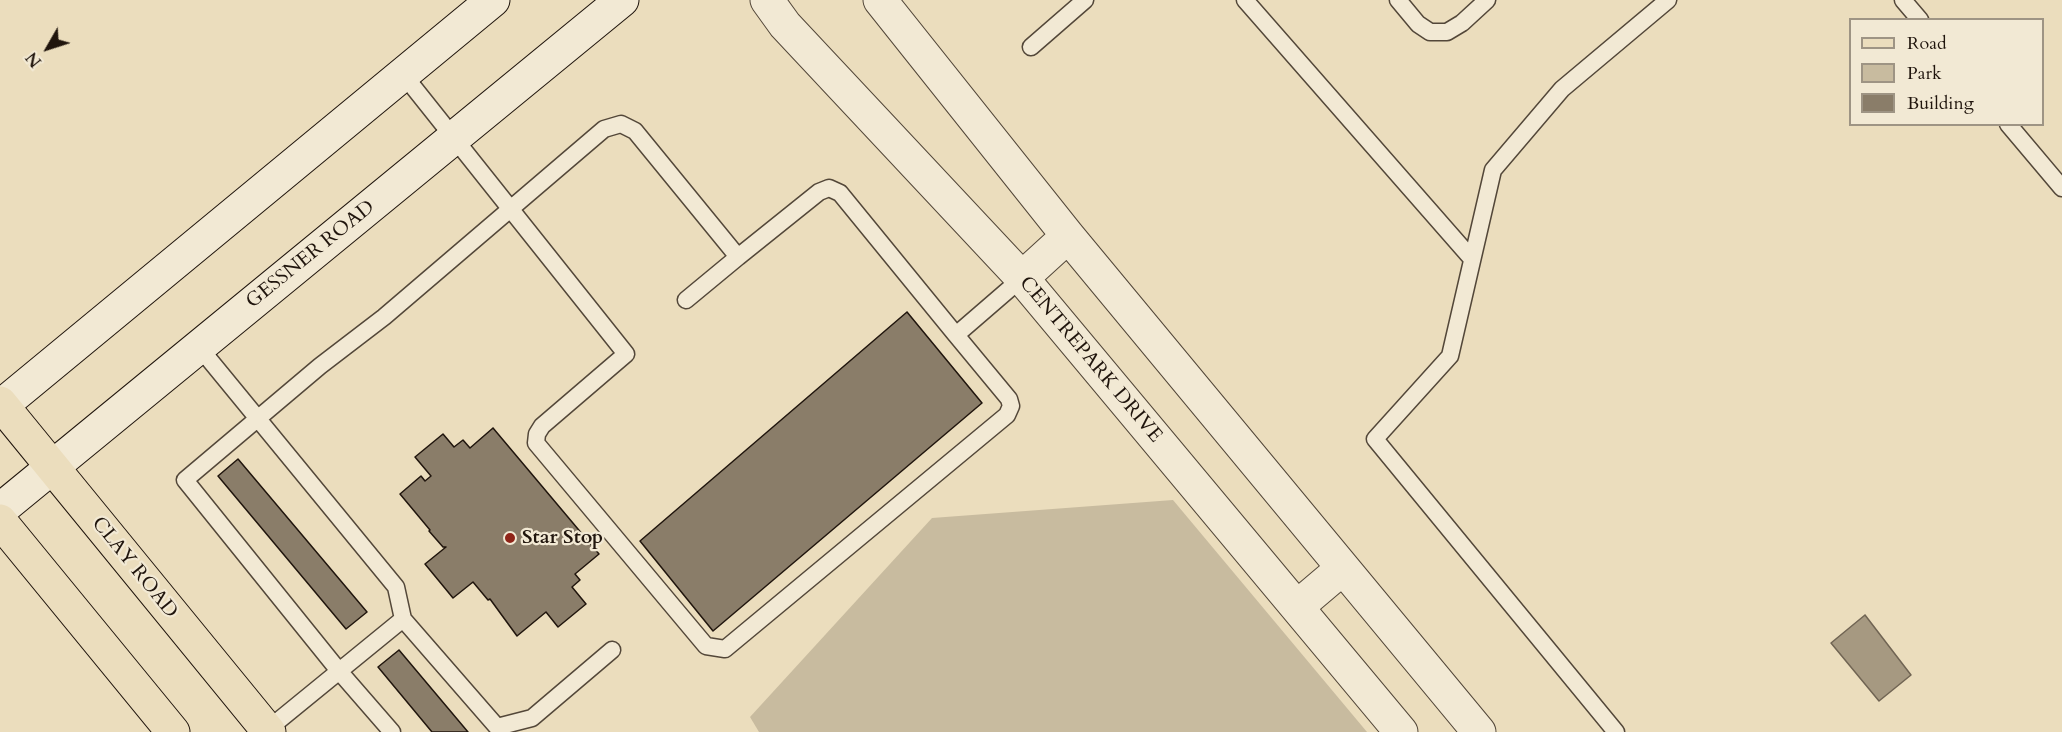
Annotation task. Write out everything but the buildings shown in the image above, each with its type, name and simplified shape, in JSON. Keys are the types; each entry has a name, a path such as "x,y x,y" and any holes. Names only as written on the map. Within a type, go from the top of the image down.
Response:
{"main road":[{"name":"CLAY ROAD","path":"1,405 267,731"},
{"path":"0,521 173,732"}],"street":[{"path":"1,405 493,0"},
{"name":"GESSNER ROAD","path":"0,510 622,0"},
{"name":"CENTREPARK DRIVE","path":"767,0 785,25 1022,278 1401,732"},
{"path":"879,0 1068,236 1479,732"},
{"path":"1022,278 1068,236"},
{"path":"1297,607 1343,568"}],"lane":[{"path":"1031,47 1085,0"},
{"path":"1245,0 1472,259"},
{"path":"1398,0 1418,24 1430,32 1447,32 1462,23 1487,0"},
{"path":"1616,732 1375,439 1450,356 1493,170 1562,89 1668,0"},
{"path":"1903,0 1918,18"},
{"path":"403,74 626,354 542,426 537,434 536,443 706,646 725,649 1007,415 1011,406 1009,399 840,193 829,188 819,192 686,300"},
{"path":"392,732 339,671 185,480 257,417 384,317 604,129 621,124 635,131 738,257"},
{"path":"2010,126 2062,188"},
{"path":"956,335 1022,278"},
{"path":"199,347 396,587 403,619 497,727 532,718 612,650"},
{"path":"267,731 403,619"}],"green space":[{"path":"1173,500 1367,732 759,732 750,717 932,518"}],"shaded area":[{"path":"1865,615 1911,675 1879,701 1831,643"}],"place":[{"name":"Star Stop","path":"510,538"}]}
